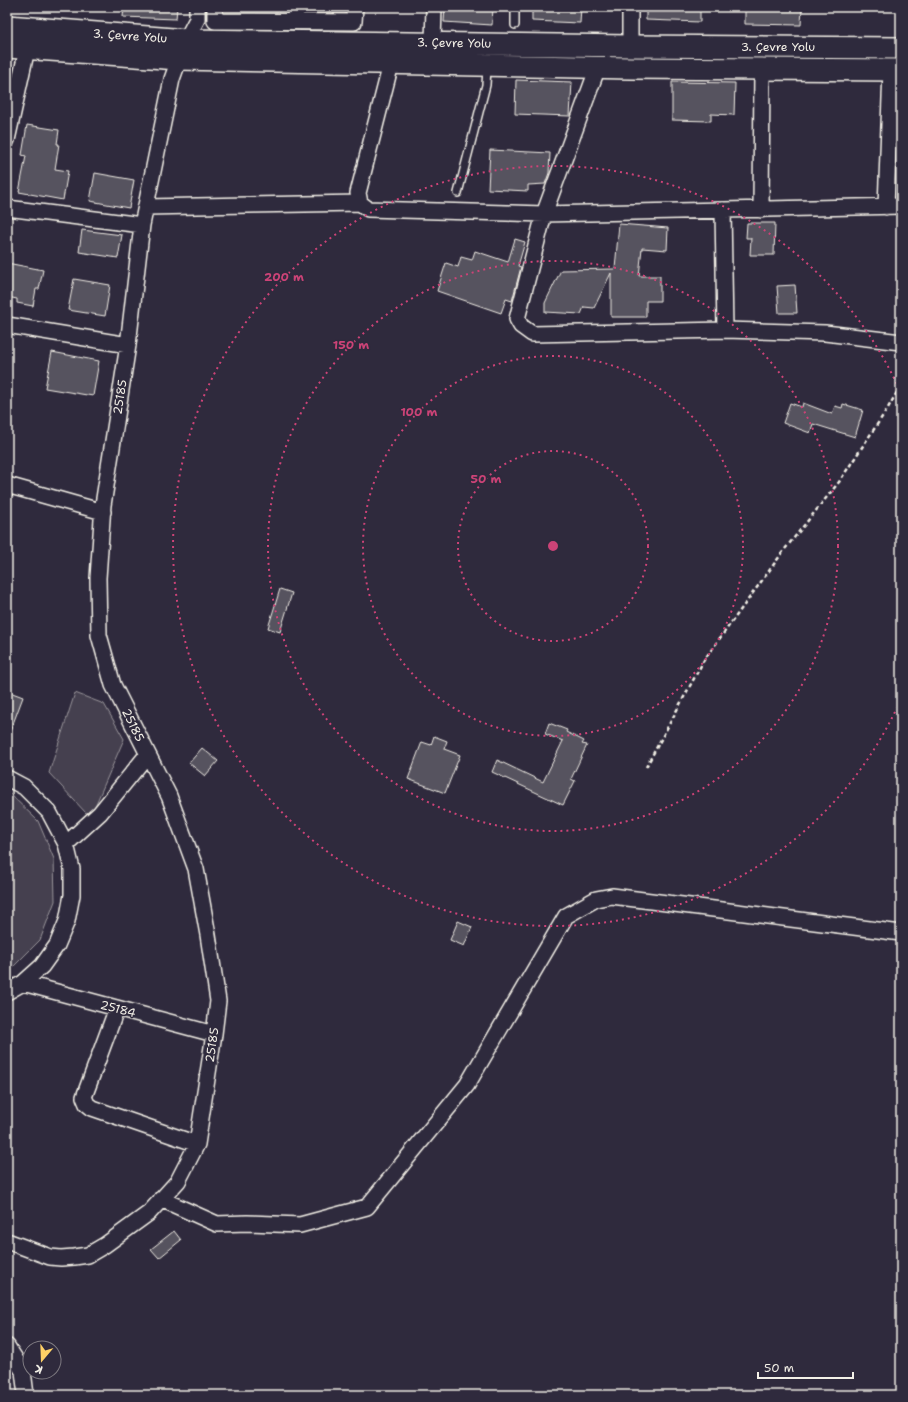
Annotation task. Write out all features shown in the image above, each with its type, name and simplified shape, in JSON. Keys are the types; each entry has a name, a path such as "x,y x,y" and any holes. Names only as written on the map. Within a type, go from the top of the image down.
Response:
{"main road":[{"name":"3. Çevre Yolu","path":"7,26 186,40 901,48"},
{"name":"3. Çevre Yolu","path":"17,48 179,59 487,66 896,70"}],"street":[{"name":"25185","path":"7,1241 50,1257 61,1258 88,1254 106,1245 149,1213 178,1181 197,1144 214,1034 218,1001 196,869 168,796 113,685 99,635 98,578 103,512 128,345 142,225 172,79 186,40 197,19 197,7"},
{"path":"215,7 215,21 296,14 354,22 355,7"},
{"path":"433,43 434,7"},
{"path":"630,7 630,46"},
{"path":"7,140 17,48"},
{"path":"360,203 358,193 390,64"},
{"path":"598,67 544,214 517,319 521,326 532,334 725,330 825,333 901,342"},
{"path":"761,210 762,69"},
{"path":"886,207 896,70"},
{"path":"146,207 360,203 368,209 544,214 901,206"},
{"path":"7,208 142,225"},
{"path":"723,210 725,330"},
{"path":"7,325 128,345"},
{"path":"7,485 103,512"},
{"path":"66,844 100,814 147,754"},
{"path":"7,778 24,787 49,812 66,844 72,869 72,895 67,921 57,945 42,966 12,992"},
{"path":"161,1200 217,1224 247,1223 300,1225 367,1207 467,1085 566,916 596,899 612,896 901,933"},
{"name":"25184","path":"12,992 117,1008 214,1034"},
{"path":"117,1008 84,1097 87,1104 92,1108 197,1144"},
{"path":"7,1346 23,1371 26,1395"}],"lane":[{"path":"515,7 515,25"},
{"path":"458,193 486,85 487,66"}],"path":[{"path":"646,767 704,660 785,549 839,482 888,408 901,385"}],"shaded area":[{"path":"75,693 104,704 124,739 92,813 86,813 49,773"},
{"path":"7,791 38,821 54,859 55,901 40,940 7,972"}],"building":[{"path":"124,7 177,7 176,19 123,17"},
{"path":"310,7 346,7 346,13 310,13"},
{"path":"445,7 493,7 492,25 444,22"},
{"path":"532,7 581,7 580,23 532,21"},
{"path":"646,7 700,7 700,22 646,20"},
{"path":"745,7 802,7 801,25 745,24"},
{"path":"516,80 572,82 570,116 515,114"},
{"path":"672,82 735,83 734,115 711,114 711,121 672,120"},
{"path":"27,125 59,130 57,144 59,144 55,169 68,171 63,200 19,192 26,156 22,155"},
{"path":"490,150 550,153 549,173 545,184 528,185 528,191 488,189"},
{"path":"95,173 134,180 129,208 90,201"},
{"path":"747,223 775,223 774,255 750,255 751,238 746,238"},
{"path":"619,224 668,228 667,250 642,248 639,276 660,276 660,301 646,301 646,317 611,317 611,273 594,308 584,307 581,314 545,312 545,303 561,270 615,269"},
{"path":"82,230 122,235 118,258 79,252"},
{"path":"515,239 525,242 518,266 521,267 512,301 506,299 501,313 437,291 446,263 458,267 461,257 472,260 475,251 508,262"},
{"path":"7,263 43,270 39,289 36,289 33,306 17,303 17,299 7,297"},
{"path":"74,279 110,285 105,316 68,310"},
{"path":"795,285 797,313 779,313 777,286"},
{"path":"52,352 99,361 93,396 45,388"},
{"path":"790,403 802,407 803,403 832,414 835,406 842,408 843,404 863,410 855,437 813,424 810,433 783,423"},
{"path":"280,589 292,593 280,632 268,628"},
{"path":"7,691 23,697 8,737 7,737"},
{"path":"549,723 567,730 566,732 584,741 582,744 587,745 571,779 575,781 563,805 492,772 497,760 543,782 563,741 545,734"},
{"path":"434,736 447,741 444,749 460,755 445,793 408,779 422,742 431,745"},
{"path":"202,748 218,761 205,776 189,763"},
{"path":"458,921 472,927 464,946 450,940"},
{"path":"174,1231 181,1240 159,1258 151,1249"}]}
